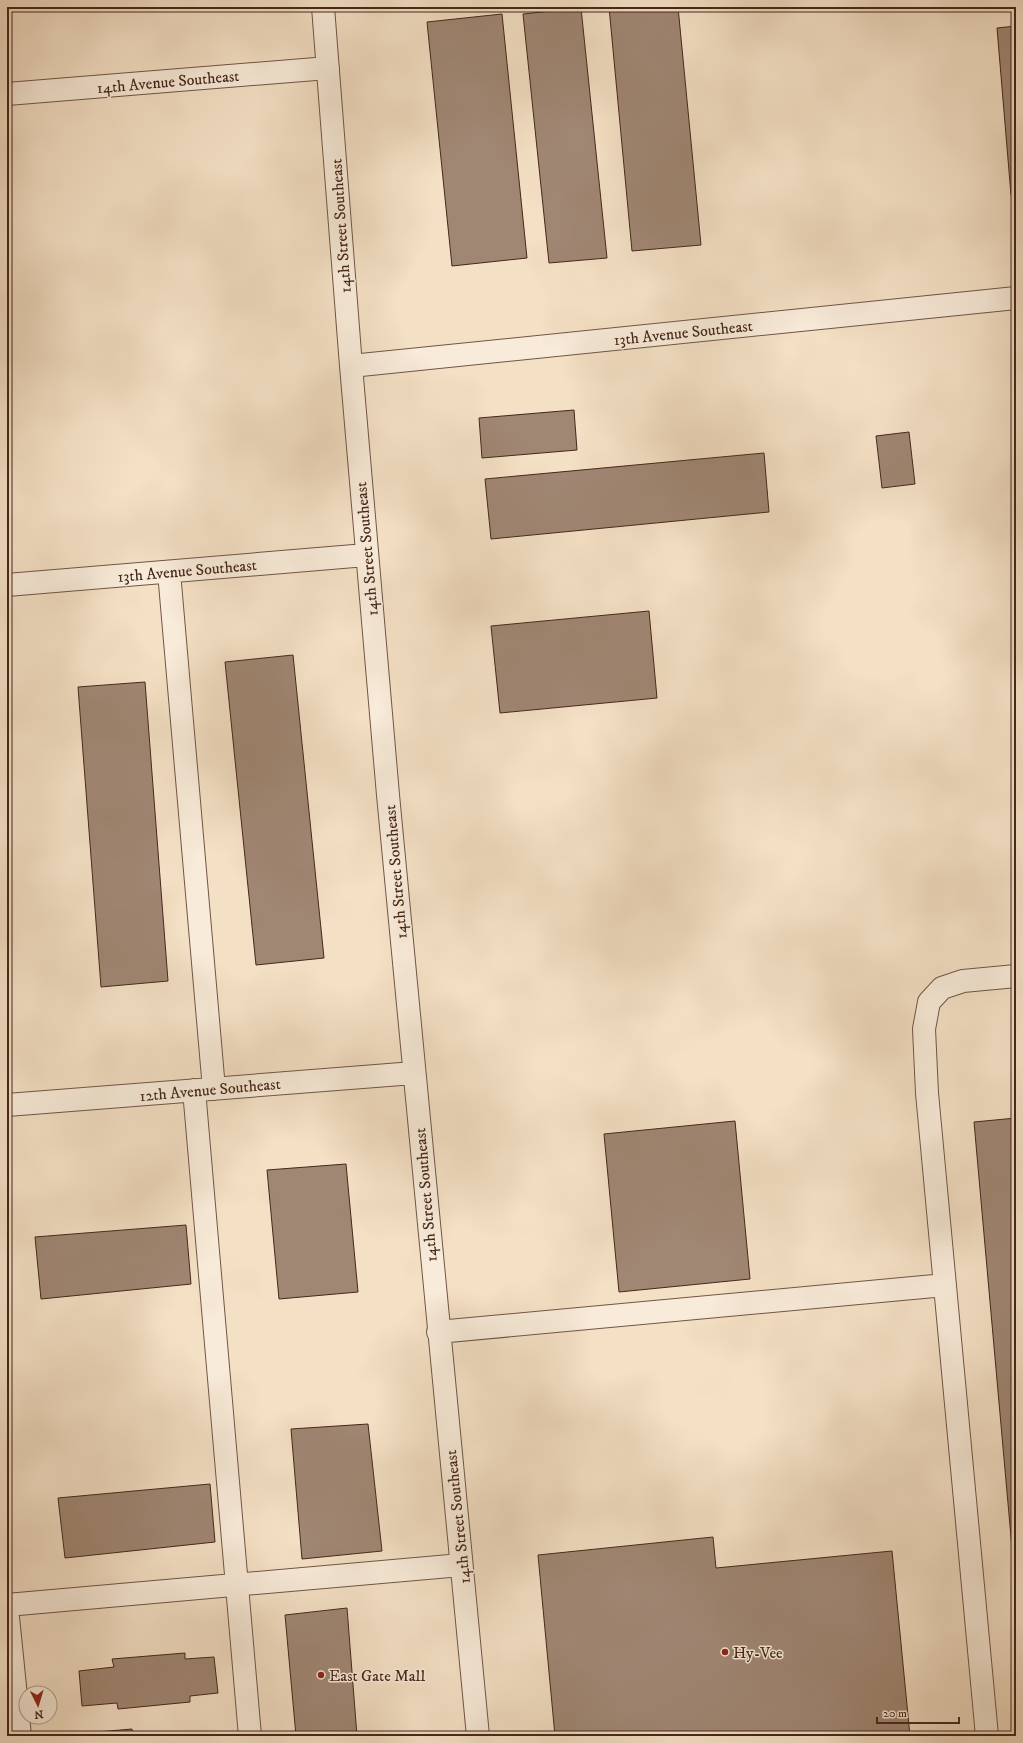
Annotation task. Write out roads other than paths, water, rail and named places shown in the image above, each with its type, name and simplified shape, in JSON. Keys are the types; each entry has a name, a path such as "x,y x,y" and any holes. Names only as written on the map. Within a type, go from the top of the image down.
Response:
{"street":[{"name":"14th Street Southeast","path":"323,7 366,555 438,1332 478,1736"},
{"name":"14th Avenue Southeast","path":"7,94 328,68"},
{"name":"13th Avenue Southeast","path":"351,366 1016,298"},
{"name":"13th Avenue Southeast","path":"7,585 366,555"},
{"path":"169,572 236,1585 250,1736"},
{"path":"987,1736 927,1093 924,1029 929,1002 942,988 963,981 1016,976"},
{"name":"12th Avenue Southeast","path":"7,1105 414,1073"},
{"path":"438,1332 945,1285"},
{"path":"20,1736 7,1606 461,1565"}],"place":[{"name":"Hy-Vee","path":"725,1652"},
{"name":"East Gate Mall","path":"321,1675"}]}
